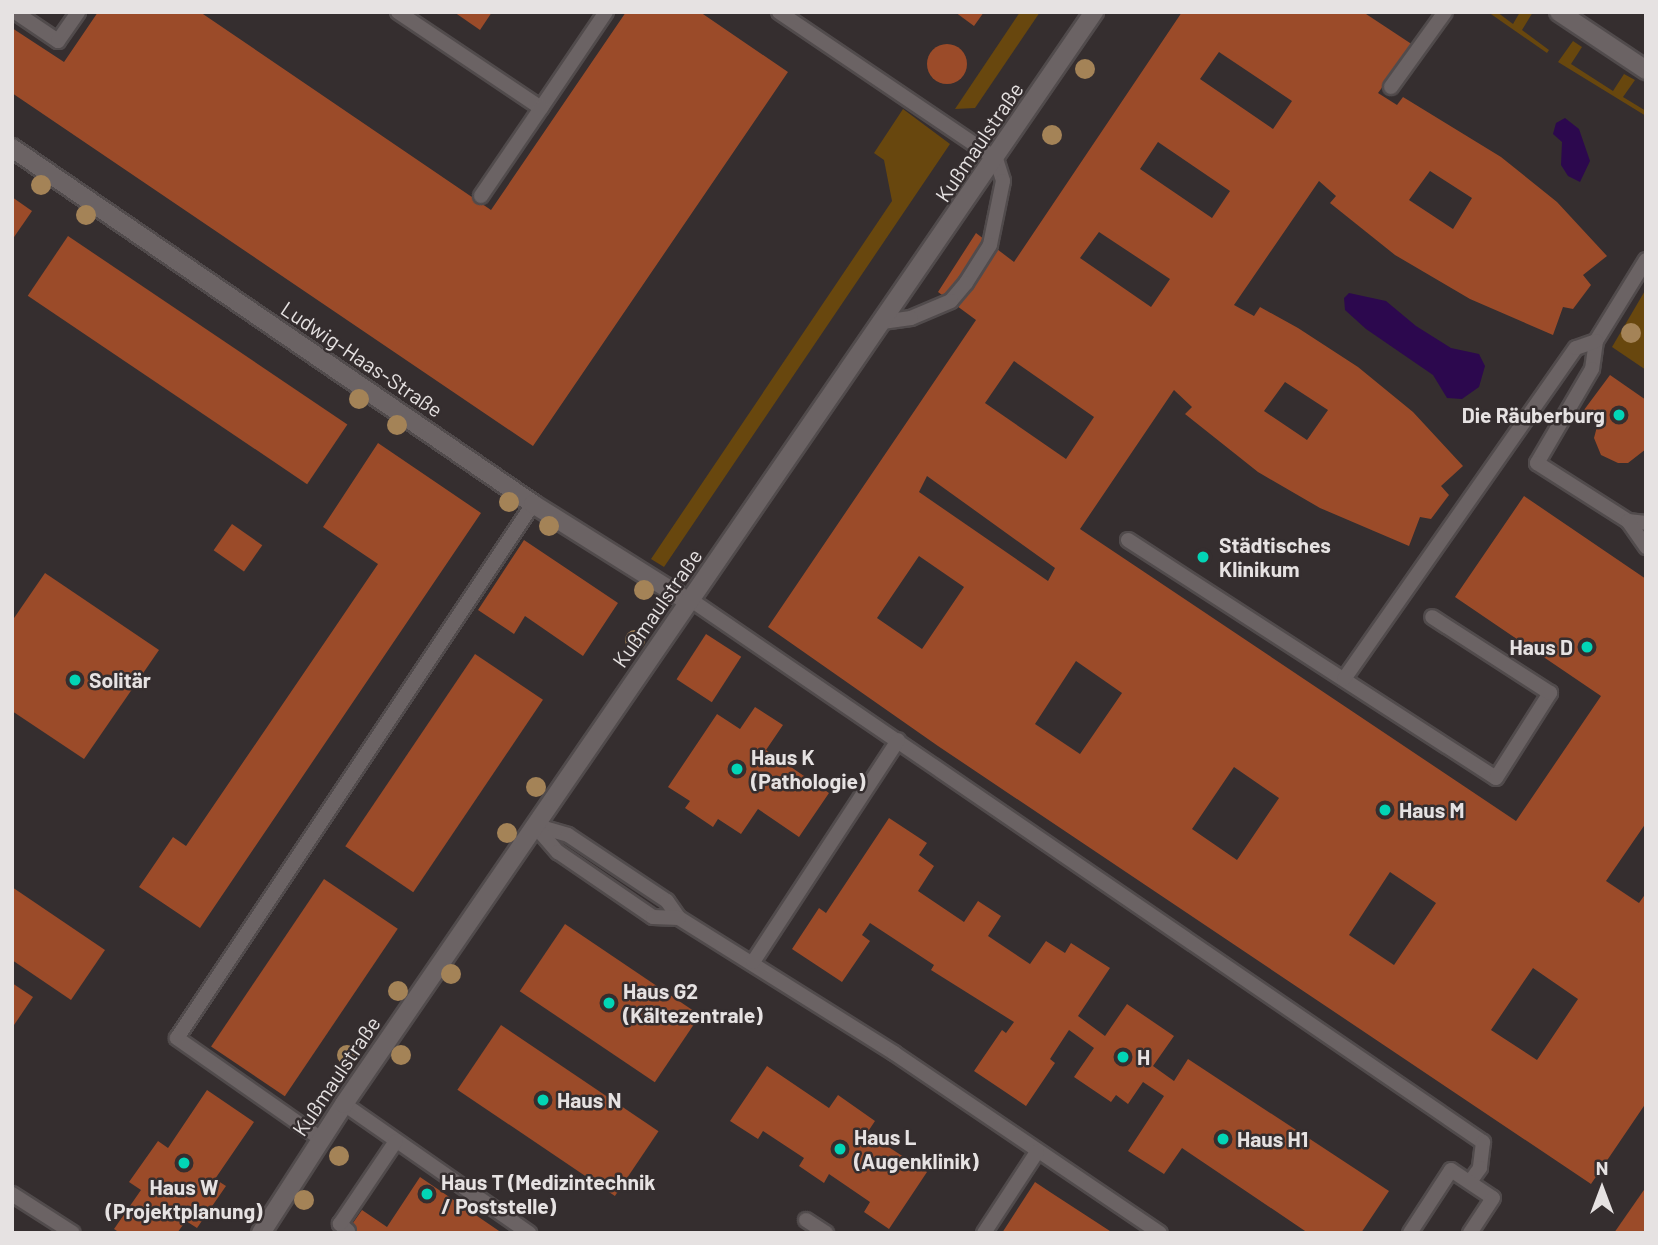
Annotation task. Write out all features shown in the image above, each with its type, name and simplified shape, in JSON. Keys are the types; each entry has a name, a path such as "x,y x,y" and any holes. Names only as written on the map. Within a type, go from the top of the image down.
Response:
{"street":[{"name":"Kußmaulstraße","path":"261,1233 344,1104 534,825 996,159 1094,12"},
{"path":"1559,12 1646,70"},
{"name":"Ludwig-Haas-Straße","path":"12,148 533,504 690,601"}],"lane":[{"path":"15,12 58,41 78,12"},
{"path":"398,12 541,108"},
{"path":"481,196 606,12"},
{"path":"779,12 996,159 1003,181 990,245 966,284 951,301 911,318 882,322"},
{"path":"1391,87 1445,12"},
{"path":"1646,260 1597,341 1591,369 1537,463 1628,521 1646,548"},
{"path":"1344,679 1576,348 1597,341"},
{"path":"321,1139 177,1038 533,504"},
{"path":"1628,521 1646,523"},
{"path":"1128,540 1496,778 1550,693 1432,617"},
{"path":"690,601 898,740 1483,1142 1480,1168 1470,1182"},
{"path":"753,962 898,740"},
{"path":"534,825 558,852 653,917 680,918"},
{"path":"534,825 568,835 667,901 680,918 753,962 1160,1233"},
{"path":"344,1104 529,1233"},
{"path":"348,1231 340,1224 396,1141"},
{"path":"984,1233 1037,1152"},
{"path":"1410,1233 1451,1170 1493,1198 1470,1233"},
{"path":"12,1194 74,1233"},
{"path":"806,1220 826,1233"}],"shaded area":[{"path":"1020,12 1040,12 975,108 955,109"},
{"path":"1488,12 1497,12 1513,24 1520,12 1533,12 1522,30 1549,50 1547,53"},
{"path":"1573,41 1582,47 1571,64 1613,91 1624,74 1635,80 1623,97 1646,111 1646,116 1558,62"},
{"path":"903,109 950,144 664,567 651,559 892,201 884,160 874,153"},
{"path":"1565,118 1579,129 1590,161 1580,182 1568,176 1561,165 1562,142 1553,134 1556,123"},
{"path":"1646,289 1646,370 1612,347"},
{"path":"1349,293 1386,301 1416,326 1451,348 1479,354 1485,366 1479,387 1462,399 1447,398 1433,375 1366,329 1345,310 1344,298"}],"building":[{"path":"98,12 200,12 491,210 626,12 700,12 788,72 533,446 12,93 12,28 64,62"},
{"path":"454,12 492,12 480,30"},
{"path":"955,12 984,12 974,26"},
{"path":"1182,12 1363,12 1413,45 1378,93 1397,105 1403,97 1501,157 1557,202 1607,256 1583,275 1591,285 1573,309 1563,307 1553,335 1470,299 1395,255 1330,203 1336,196 1319,181 1234,305 1254,316 1260,307 1298,328 1358,367 1413,412 1463,466 1441,486 1449,495 1431,519 1420,517 1409,546 1320,508 1258,472 1185,414 1192,407 1174,390 1080,529 1516,821 1601,696 1455,597 1524,496 1646,579 1646,823 1606,881 1639,903 1646,893 1646,1103 1591,1184 938,746 768,627 976,320 938,292 976,233 1014,262","holes":["1219,52 1292,101 1273,129 1200,79","1158,142 1230,191 1212,218 1140,169","1430,171 1472,198 1453,229 1409,200","1099,232 1170,279 1151,307 1080,258","1014,361 1094,417 1066,459 985,403","1285,382 1328,410 1307,440 1264,411","927,476 1055,568 1048,581 919,492","919,556 964,587 922,649 877,618","1076,661 1122,693 1080,754 1035,724","1234,767 1279,798 1237,860 1192,829","1390,872 1436,903 1394,965 1349,935","1533,968 1578,999 1537,1060 1491,1030"]},
{"path":"947,44 961,50 967,64 961,78 947,84 933,78 927,64 933,50"},
{"path":"12,197 32,211 12,240"},
{"path":"68,236 347,424 307,484 28,296"},
{"name":"Die Räuberburg","path":"1610,375 1646,400 1646,449 1628,463 1618,463 1601,455 1594,438 1599,419 1584,410"},
{"path":"378,443 481,513 200,928 139,887 173,837 186,846 378,564 323,527"},
{"path":"232,524 262,545 244,571 214,550"},
{"path":"524,540 618,603 583,656 525,616 514,634 478,610"},
{"name":"Solitär","path":"45,573 159,650 84,759 12,711 12,621"},
{"path":"706,634 741,657 712,702 677,679"},
{"path":"475,654 543,700 413,892 345,846"},
{"name":"Haus K (Pathologie)","path":"755,707 783,725 766,750 829,793 799,837 758,809 741,834 718,819 713,827 685,808 690,801 668,787 717,714 740,729"},
{"path":"889,818 927,843 919,855 934,866 918,891 964,922 978,901 1001,916 988,936 1030,964 1046,941 1065,953 1071,943 1110,968 1078,1016 1105,1036 1127,1004 1174,1036 1153,1066 1174,1081 1188,1059 1389,1191 1361,1233 1308,1233 1182,1148 1164,1174 1128,1151 1164,1096 1143,1082 1128,1104 1116,1095 1111,1102 1074,1077 1094,1048 1069,1030 1050,1059 1055,1063 1026,1106 974,1071 1002,1030 1006,1033 1014,1022 931,970 934,965 870,923 862,935 870,941 842,982 792,949 819,908 826,913"},
{"path":"324,879 398,929 285,1096 211,1046"},
{"path":"12,887 105,950 71,1000 12,960"},
{"name":"Haus G2 (Kältezentrale)","path":"565,924 700,1015 655,1082 520,991"},
{"path":"12,983 33,997 12,1028"},
{"name":"Haus N","path":"501,1025 659,1131 615,1196 457,1090"},
{"name":"Haus L (Augenklinik)","path":"767,1066 829,1108 838,1095 875,1121 867,1133 927,1172 889,1229 864,1212 870,1202 829,1174 824,1183 799,1166 804,1158 763,1131 758,1139 730,1121"},
{"name":"Haus W (Projektplanung)","path":"207,1090 254,1122 215,1179 226,1186 197,1228 186,1221 177,1233 120,1233 114,1229 141,1190 129,1182 158,1141 168,1148"},
{"name":"Haus T (Medizintechnik / Poststelle)","path":"420,1177 502,1233 346,1233 362,1210 387,1227"},
{"path":"1035,1182 1050,1192 1113,1233 1002,1233"},
{"path":"1646,1187 1646,1233 1614,1233"}],"place":[{"name":"Die Räuberburg","path":"1619,415"},
{"name":"Städtisches Klinikum","path":"1203,557"},
{"name":"Haus D","path":"1587,647"},
{"name":"Solitär","path":"75,680"},
{"name":"Haus K (Pathologie)","path":"737,769"},
{"name":"Haus M","path":"1385,810"},
{"name":"Haus G2 (Kältezentrale)","path":"609,1003"},
{"name":"H","path":"1123,1057"},
{"name":"Haus N","path":"543,1100"},
{"name":"Haus H1","path":"1223,1139"},
{"name":"Haus L (Augenklinik)","path":"840,1149"},
{"name":"Haus W (Projektplanung)","path":"184,1163"},
{"name":"Haus T (Medizintechnik / Poststelle)","path":"427,1194"}]}
